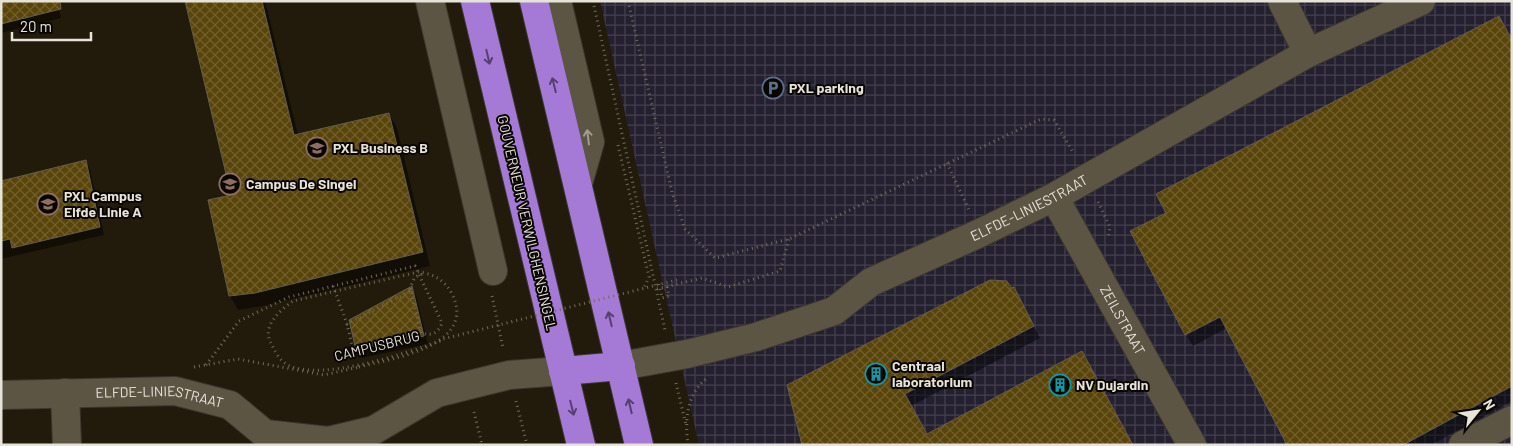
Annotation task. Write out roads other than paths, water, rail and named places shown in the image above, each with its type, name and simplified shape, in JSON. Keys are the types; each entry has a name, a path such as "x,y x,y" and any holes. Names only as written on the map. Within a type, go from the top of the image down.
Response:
{"highway":[{"name":"GOUVERNEUR VERWILGHENSINGEL","path":"475,1 581,445"},
{"path":"534,1 639,445"},
{"path":"563,371 621,366"}],"street":[{"path":"430,1 493,271"},
{"path":"558,1 590,142 578,184"},
{"path":"1282,1 1308,53"},
{"name":"ELFDE-LINIESTRAAT","path":"621,366 671,357 756,337 834,311 871,282 1054,197 1308,53 1421,1"},
{"name":"ZEILSTRAAT","path":"1054,197 1192,445"},
{"name":"ELFDE-LINIESTRAAT","path":"1,395 176,391 230,405 265,434 328,441 374,430 437,393 509,375 563,371"},
{"path":"65,394 67,445"},
{"path":"1464,445 1510,425"}],"place":[{"name":"PXL parking","path":"773,88"},
{"name":"PXL Business B","path":"317,148"},
{"name":"Campus De Singel","path":"230,184"},
{"name":"PXL Campus Elfde Linie A","path":"48,204"},
{"name":"Centraal laboratorium","path":"876,374"},
{"name":"NV Dujardin","path":"1060,385"}]}
